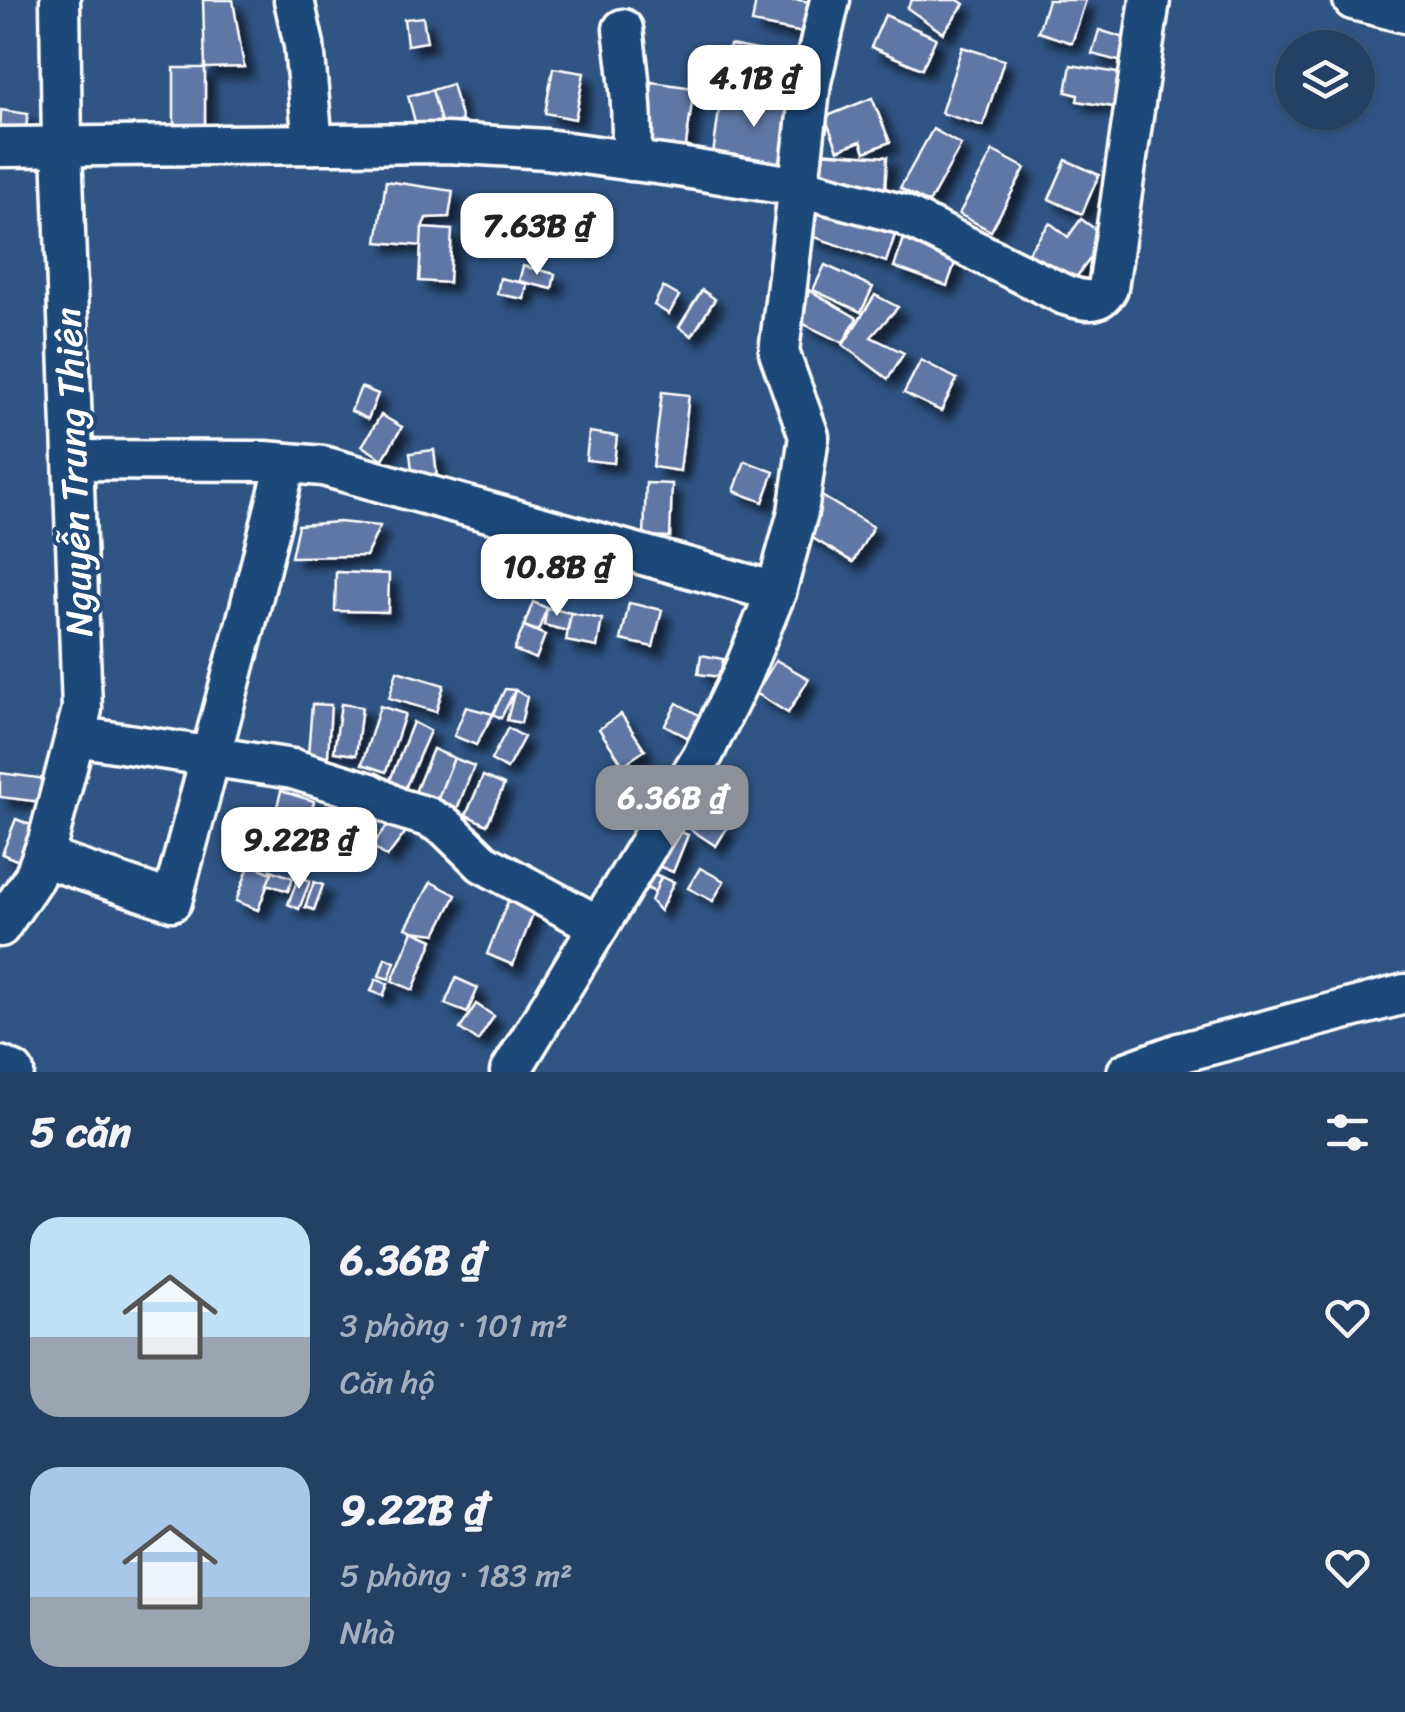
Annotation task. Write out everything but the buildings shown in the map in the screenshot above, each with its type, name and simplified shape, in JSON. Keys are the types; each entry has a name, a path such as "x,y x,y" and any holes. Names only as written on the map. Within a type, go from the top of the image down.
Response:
{"street":[{"name":"Nguyễn Trung Thiên","path":"0,927 34,877 42,857 82,709 60,0"},
{"path":"294,0 306,60 313,144"},
{"path":"510,1072 704,752 776,592 798,512 809,436 779,352 811,82 830,0"},
{"path":"0,147 467,144 546,149 799,188 901,214 1065,295 1096,300 1108,288 1150,0"},
{"path":"1353,0 1405,13"},
{"path":"623,30 634,118 631,161"},
{"path":"73,460 286,462 322,466 776,592"},
{"path":"42,857 172,902 286,462"},
{"path":"75,736 293,769 370,793 398,808 428,816 446,827 483,863 599,926"},
{"path":"1128,1072 1179,1053 1405,994"},
{"path":"0,1066 14,1072"}]}
